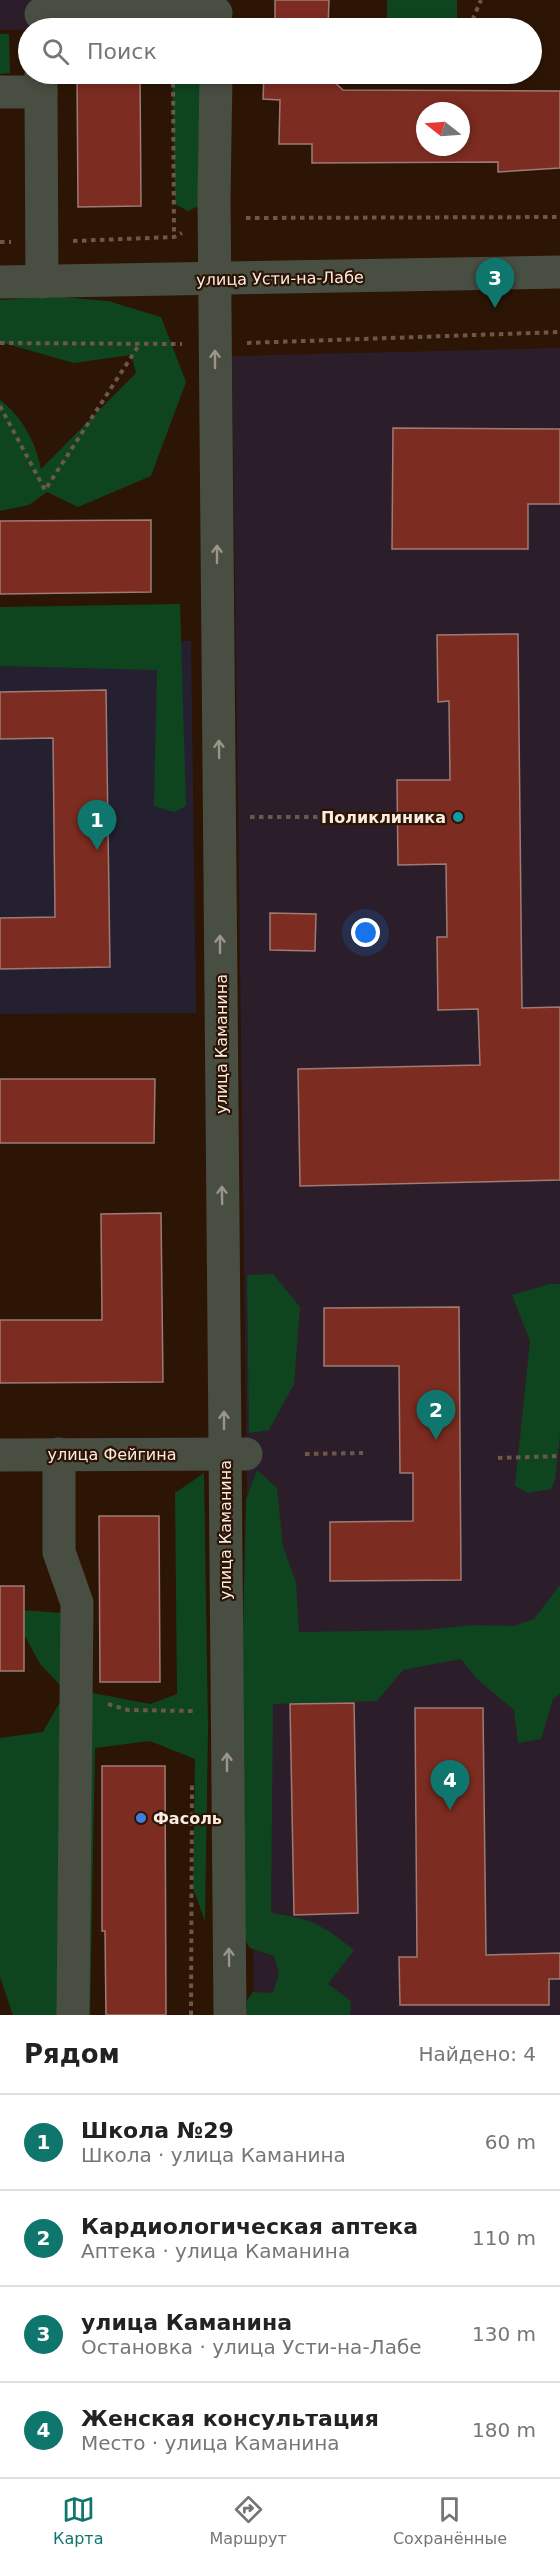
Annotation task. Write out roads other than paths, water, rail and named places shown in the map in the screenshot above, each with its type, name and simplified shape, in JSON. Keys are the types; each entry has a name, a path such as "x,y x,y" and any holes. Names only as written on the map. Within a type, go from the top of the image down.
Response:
{"street":[{"path":"41,14 216,14"},
{"path":"0,92 36,84"},
{"path":"41,84 42,282"},
{"name":"улица Каманина","path":"216,84 215,344 219,818 235,1454 230,2015"},
{"name":"улица Усти-на-Лабе","path":"0,282 560,272"},
{"path":"59,1454 59,1552 77,1603 73,2015"},
{"name":"улица Фейгина","path":"0,1455 235,1454"}],"place":[{"name":"улица Каманина","path":"495,308"},
{"name":"Поликлиника","path":"458,817"},
{"name":"Школа №29","path":"97,850"},
{"name":"Кардиологическая аптека","path":"436,1440"},
{"name":"Женская консультация","path":"450,1810"},
{"name":"Фасоль","path":"141,1818"}]}
